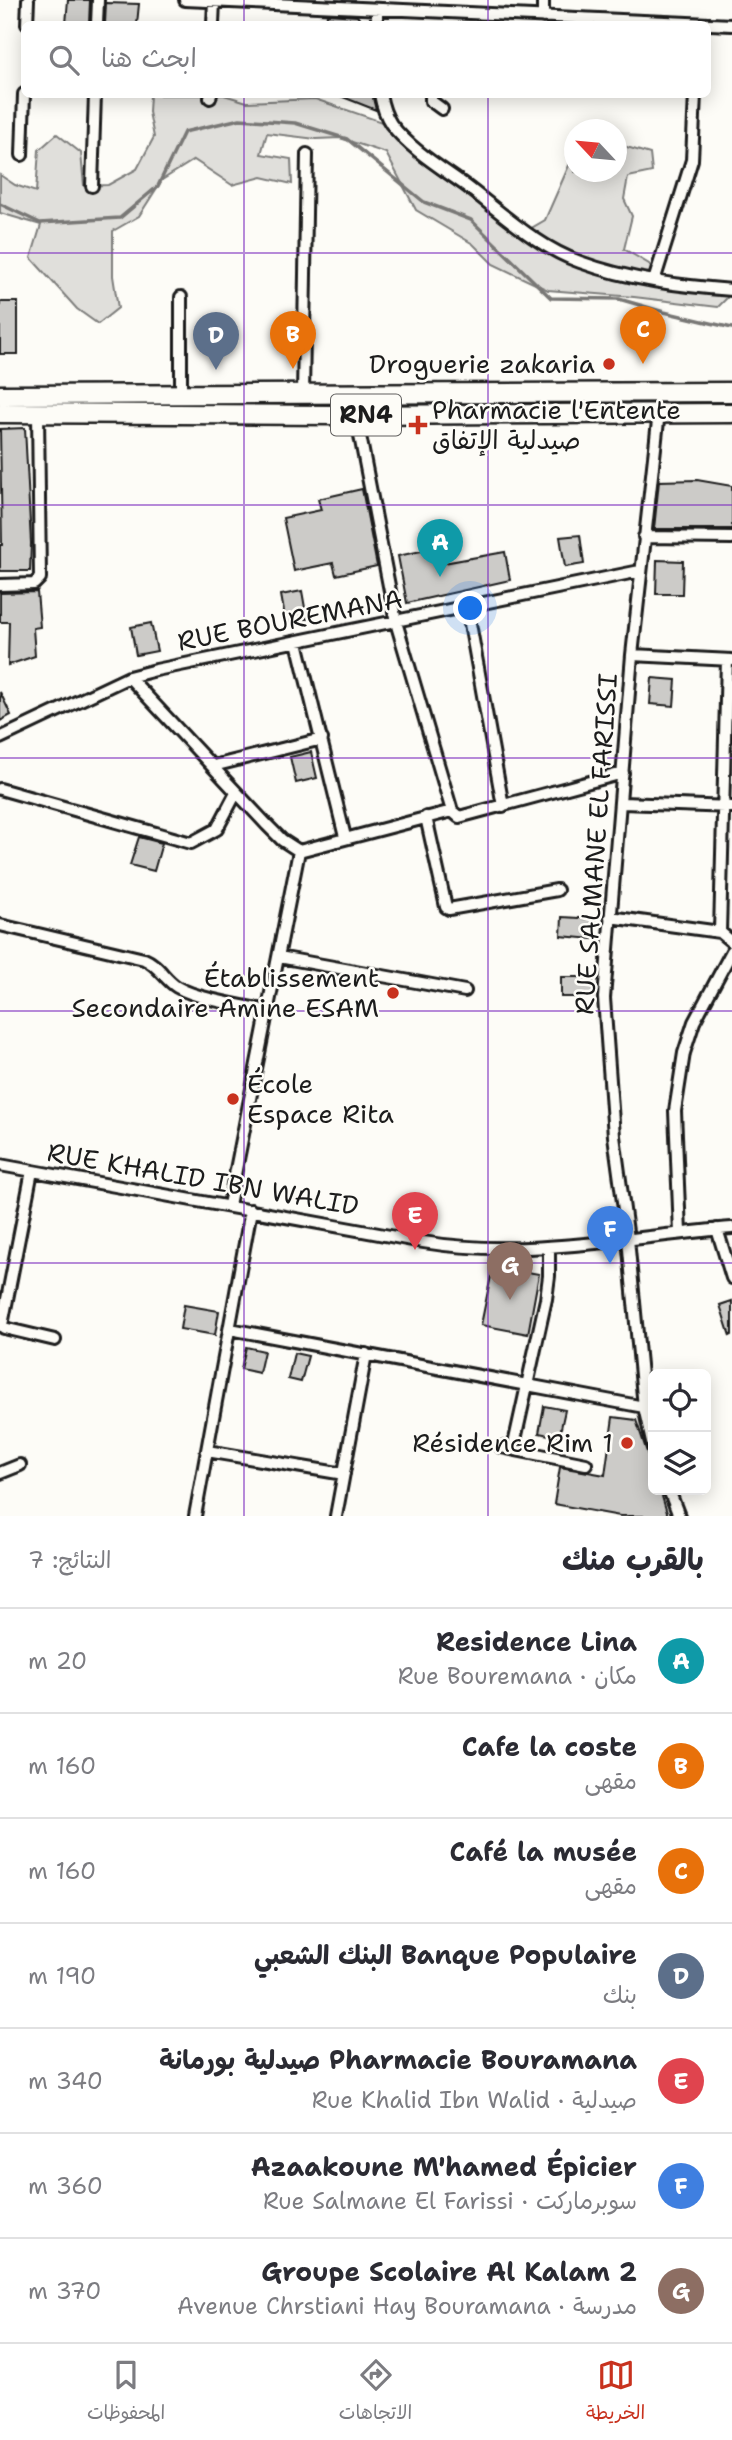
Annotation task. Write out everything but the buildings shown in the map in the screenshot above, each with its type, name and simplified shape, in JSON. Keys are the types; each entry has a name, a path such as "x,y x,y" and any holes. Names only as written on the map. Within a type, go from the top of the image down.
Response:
{"main road":[{"name":"RN4","path":"0,396 732,392"},
{"name":"RN4","path":"0,413 732,413"}],"street":[{"path":"27,21 28,0"},
{"path":"97,21 98,0"},
{"path":"185,0 631,21"},
{"path":"543,0 543,17"},
{"path":"213,21 214,1"},
{"path":"377,9 377,21"},
{"path":"434,21 435,11"},
{"path":"711,24 732,25"},
{"path":"22,155 24,98"},
{"path":"92,186 95,98"},
{"path":"381,98 391,124 411,145 560,254 618,274 732,290"},
{"path":"431,98 431,101 442,109"},
{"path":"654,281 692,160 695,98"},
{"path":"303,395 307,154"},
{"path":"181,298 181,394"},
{"name":"RUE SALMANE EL FARISSI","path":"650,1432 644,1407 628,1239 614,1136 604,998 632,656 659,412"},
{"path":"0,585 37,582 40,578 38,413"},
{"path":"356,415 396,622 452,811 459,817 623,773"},
{"path":"644,537 732,538"},
{"name":"RUE BOUREMANA","path":"0,738 129,677 640,571"},
{"path":"467,607 503,806"},
{"path":"296,642 345,837"},
{"path":"632,656 730,660 727,807 719,932"},
{"path":"129,677 236,793 282,840 299,851 452,811"},
{"path":"213,766 322,739"},
{"path":"0,789 191,843 218,829 236,793"},
{"path":"622,803 727,807"},
{"path":"426,817 446,907 449,909 557,890"},
{"path":"229,1205 299,851"},
{"path":"610,917 719,932 732,942"},
{"path":"0,925 144,959 155,963 178,987 191,993 268,1011"},
{"path":"680,1233 676,1111 684,1053 694,1022 732,951"},
{"path":"279,957 465,991"},
{"name":"RUE KHALID IBN WALID","path":"0,1165 450,1247 549,1247 732,1228"},
{"path":"32,1171 2,1325 4,1328 55,1340"},
{"path":"195,1516 251,1210"},
{"path":"718,1229 732,1278"},
{"path":"513,1449 546,1299 550,1276 549,1247"},
{"path":"230,1329 526,1387 644,1407"},
{"path":"336,1516 366,1354"},
{"path":"501,1447 586,1464"},
{"path":"207,1451 344,1474"},
{"path":"0,1473 20,1465"},
{"path":"671,1495 679,1516"}],"shaded area":[{"path":"150,98 234,98 247,102 315,99 382,122 418,160 521,234 545,220 564,177 564,182 627,182 627,147 650,154 652,172 628,177 624,199 632,216 624,249 649,264 662,285 725,292 727,298 718,307 548,290 493,264 473,244 416,210 386,153 340,138 316,139 267,133 261,154 291,159 292,184 262,177 232,185 194,160 162,180 139,216 113,231 113,276 118,308 98,324 77,309 31,258 41,225 0,213 0,175 15,185 36,192 39,150 57,134 81,153 84,186 108,185 137,169 154,137 149,112"}],"waterway":[{"path":"0,204 40,223 120,218 158,186 184,132 240,119 295,123 347,139 424,202 471,220 551,298 619,299 732,328"}],"place":[{"name":"Droguerie zakaria","path":"609,364"},
{"name":"Café la musée","path":"643,364"},
{"name":"Cafe la coste","path":"293,369"},
{"name":"Banque Populaire البنك الشعبي","path":"216,370"},
{"name":"Pharmacie l'Entente صيدلية الإتفاق","path":"418,425"},
{"name":"Residence Lina","path":"440,577"},
{"name":"Établissement Secondaire Amine ESAM","path":"393,993"},
{"name":"École Espace Rita","path":"233,1099"},
{"name":"Pharmacie Bouramana صيدلية بورمانة","path":"415,1250"},
{"name":"Azaakoune M'hamed Épicier","path":"610,1264"},
{"name":"Groupe Scolaire Al Kalam 2","path":"510,1300"},
{"name":"Résidence Rim 1","path":"627,1443"}]}
